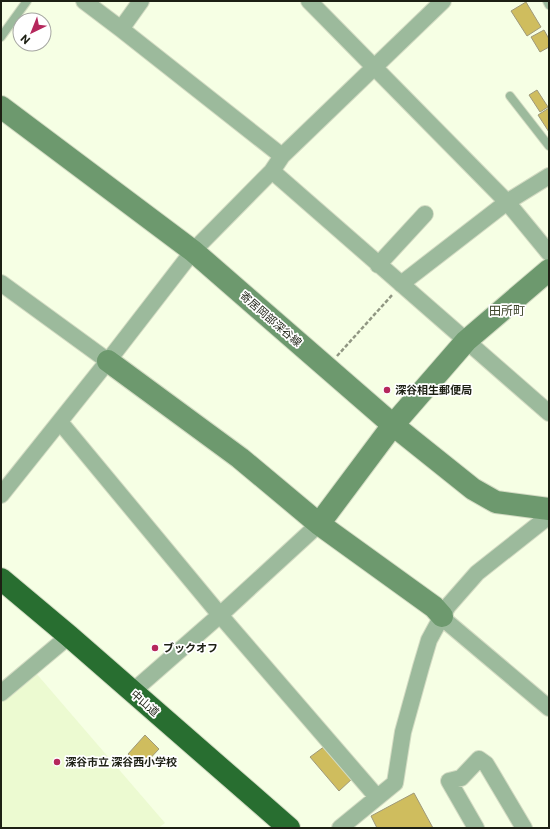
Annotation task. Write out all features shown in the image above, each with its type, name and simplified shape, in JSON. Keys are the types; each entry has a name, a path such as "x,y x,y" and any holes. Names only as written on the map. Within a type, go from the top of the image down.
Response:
{"highway":[{"name":"中山道","path":"1,579 69,636 289,828"}],"street":[{"path":"84,1 282,156"},
{"path":"121,29 141,1"},
{"path":"309,1 507,202 549,253"},
{"path":"1,495 108,362 193,251 272,171 282,156 442,2"},
{"name":"寄居岡部深谷線","path":"1,107 193,251 393,425 473,489 496,502 549,509"},
{"path":"272,171 549,414"},
{"path":"402,284 507,202 549,176"},
{"path":"378,265 424,214"},
{"path":"132,692 220,615 319,524 393,425 466,341 549,270"},
{"path":"1,283 240,458 319,524 434,608 447,622 549,708"},
{"path":"60,422 220,615 377,797"},
{"path":"340,828 395,783 403,732 421,666 429,640 448,606 477,573 549,516"},
{"path":"1,694 69,636"},
{"path":"476,828 449,781 461,778 479,759 486,764 524,828"}],"lane":[{"path":"1,37 27,1"},
{"path":"547,1 549,5"},
{"path":"510,96 549,146"}],"path":[{"path":"326,368 402,284"}],"shaded area":[{"name":"深谷市立 深谷西小学校","path":"35,672 165,823 158,828 1,828 1,701"}],"building":[{"path":"526,2 541,27 527,36 511,11"},
{"path":"544,30 549,39 549,47 540,52 531,37"},
{"path":"537,90 548,107 540,112 529,95"},
{"path":"549,108 549,132 538,115"},
{"path":"145,735 159,749 141,768 128,754"},
{"path":"325,746 353,778 339,791 310,757"},
{"path":"414,793 433,828 377,828 371,816"}],"place":[{"name":"深谷相生郵便局","path":"387,390"},
{"name":"ブックオフ","path":"155,648"},
{"name":"深谷市立 深谷西小学校","path":"57,762"}],"district":[{"name":"田所町","path":"507,311"}]}
